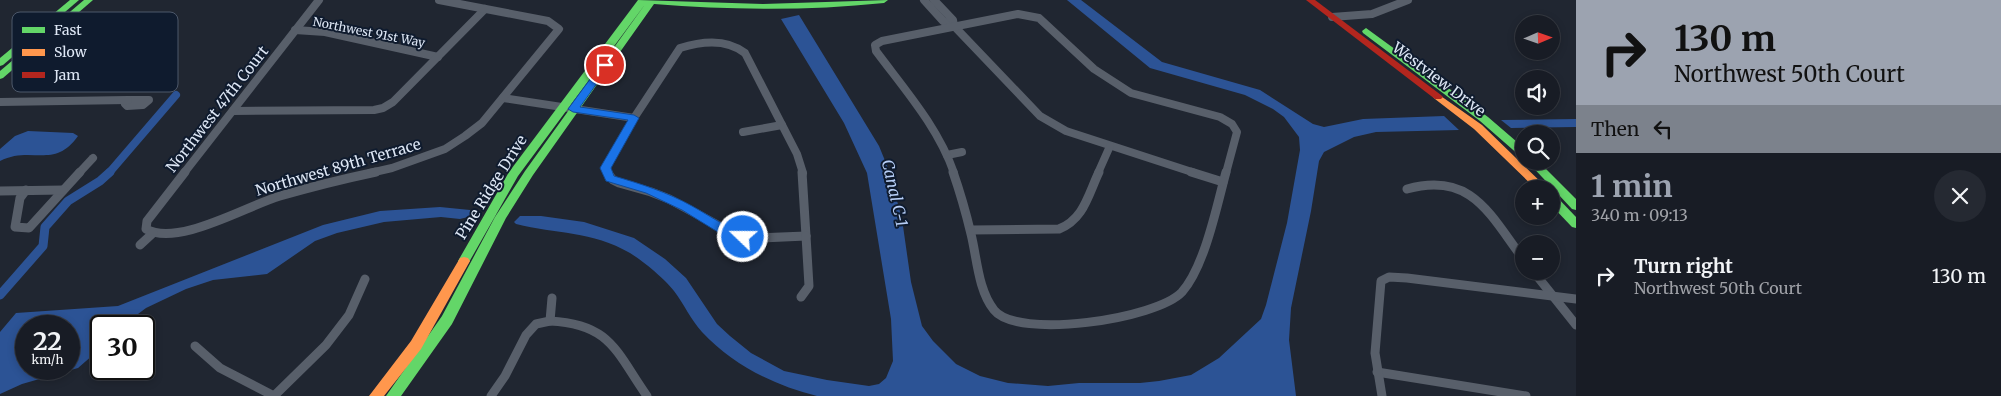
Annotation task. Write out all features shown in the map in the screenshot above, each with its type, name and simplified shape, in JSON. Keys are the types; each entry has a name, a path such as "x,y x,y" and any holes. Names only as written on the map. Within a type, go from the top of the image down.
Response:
{"street":[{"path":"61,12 75,0"},
{"path":"75,12 89,0"},
{"name":"Northwest 47th Court","path":"153,233 146,229 147,221 318,0"},
{"path":"439,0 485,10"},
{"path":"647,0 735,8 827,6 884,0"},
{"name":"Pine Ridge Drive","path":"376,396 415,347 498,200 647,0"},
{"path":"741,0 787,0"},
{"path":"924,0 943,21 954,26 1040,116 1066,131 1223,182"},
{"path":"934,0 953,20 954,26"},
{"name":"Westview Drive","path":"1310,0 1461,101 1515,146"},
{"name":"Westview Drive","path":"1323,0 1340,19 1478,127 1534,180"},
{"path":"1340,19 1384,11 1408,0"},
{"path":"232,111 374,110 383,108 393,102 485,10"},
{"name":"Northwest 89th Terrace","path":"153,233 165,234 197,229 277,197 330,182 392,168 445,149 466,136 482,123 558,33 557,26 548,21 485,10"},
{"path":"935,12 944,10"},
{"path":"1018,14 1031,15 1039,18 1103,76 1118,87 1131,93 1220,117 1232,124 1237,132 1198,265 1181,293 1153,308 1124,317 1093,322 1060,324 1012,320 996,314 988,302 970,230 946,155 932,129 876,51 875,45 882,40 954,26 1018,14"},
{"name":"Northwest 91st Way","path":"295,30 325,32 438,57"},
{"path":"801,297 809,286 808,236 803,174 798,154 745,53 740,48 729,44 702,43 686,45 680,48 634,118 606,168 606,174 610,179 617,182 650,191 686,208 730,234 743,237 808,236"},
{"path":"0,63 12,53"},
{"path":"0,76 12,66"},
{"path":"502,98 634,118"},
{"path":"0,102 128,100"},
{"name":"Pine Ridge Drive","path":"393,396 447,320 511,200 567,108"},
{"path":"743,132 782,125"},
{"path":"970,230 1058,229 1071,224 1080,214 1110,146"},
{"path":"946,155 962,152"},
{"path":"26,190 20,198 15,227 18,228 29,228 93,158"},
{"path":"1541,170 1576,206"},
{"path":"1407,189 1422,184 1452,186 1467,193 1480,205 1515,249"},
{"path":"0,191 63,190"},
{"path":"1560,207 1576,224"},
{"path":"140,245 153,233"},
{"path":"1382,396 1375,353 1381,281 1389,277 1554,298 1576,299"},
{"path":"195,346 220,368 274,396 326,345 349,315 365,279"},
{"path":"1540,280 1576,325"},
{"path":"550,321 552,298"},
{"path":"491,396 505,376 526,335 536,324 550,321 564,321 597,330 609,341 647,396"},
{"path":"1377,372 1526,396"}],"water":[{"path":"1067,0 1081,0 1162,62 1260,90 1313,124 1324,127 1363,119 1444,116 1459,130 1376,132 1354,137 1324,152 1319,161 1291,308 1289,340 1296,396 817,396 769,380 740,364 702,332 670,286 654,270 630,253 616,246 588,237 516,224 514,222 520,216 541,216 584,222 634,238 665,259 686,278 717,324 751,353 784,371 869,386 879,384 886,378 893,361 891,319 867,173 844,123 781,19 799,15 879,146 888,168 902,219 911,282 922,326 933,341 956,364 980,376 1008,383 1048,386 1079,383 1140,383 1191,375 1219,358 1261,319 1287,223 1300,150 1299,137 1284,117 1273,109 1245,95 1150,68"},
{"path":"1576,119 1576,127 1515,125 1515,128 1511,128 1501,120"},
{"path":"28,131 73,133 78,136 69,146 51,155 22,155 0,161 0,149 15,136"},
{"path":"440,207 470,210 471,214 460,219 441,217 384,222 337,233 315,241 267,274 213,280 186,289 146,308 137,315 90,315 90,358 80,366 80,315 15,315 15,380 36,380 0,394 0,332 16,313 118,306 323,225 380,211"}],"waterway":[{"path":"109,173 176,95"},
{"path":"0,295 43,246 45,227 68,201 100,181 109,173"}],"traffic: fast":[{"path":"61,12 75,0"},
{"path":"75,12 89,0"},
{"path":"464,261 513,175 642,0"},
{"path":"642,0 763,7 793,7 884,0"},
{"path":"393,396 447,320 501,217 529,173 652,0"},
{"path":"1366,31 1484,119 1515,146"},
{"path":"0,63 12,53"},
{"path":"0,76 12,66"},
{"path":"1541,170 1576,206"},
{"path":"1560,207 1576,224"}],"traffic: slow":[{"path":"1438,97 1478,127 1534,180"},
{"path":"376,396 416,345 464,261"}],"traffic: jam":[{"path":"1310,0 1438,97"}],"route":[{"path":"605,65 573,109 634,118 606,168 606,174 610,179 650,191 686,208 730,234 743,237"}],"water label":[{"name":"Canal C-1","path":"895,193"}]}
